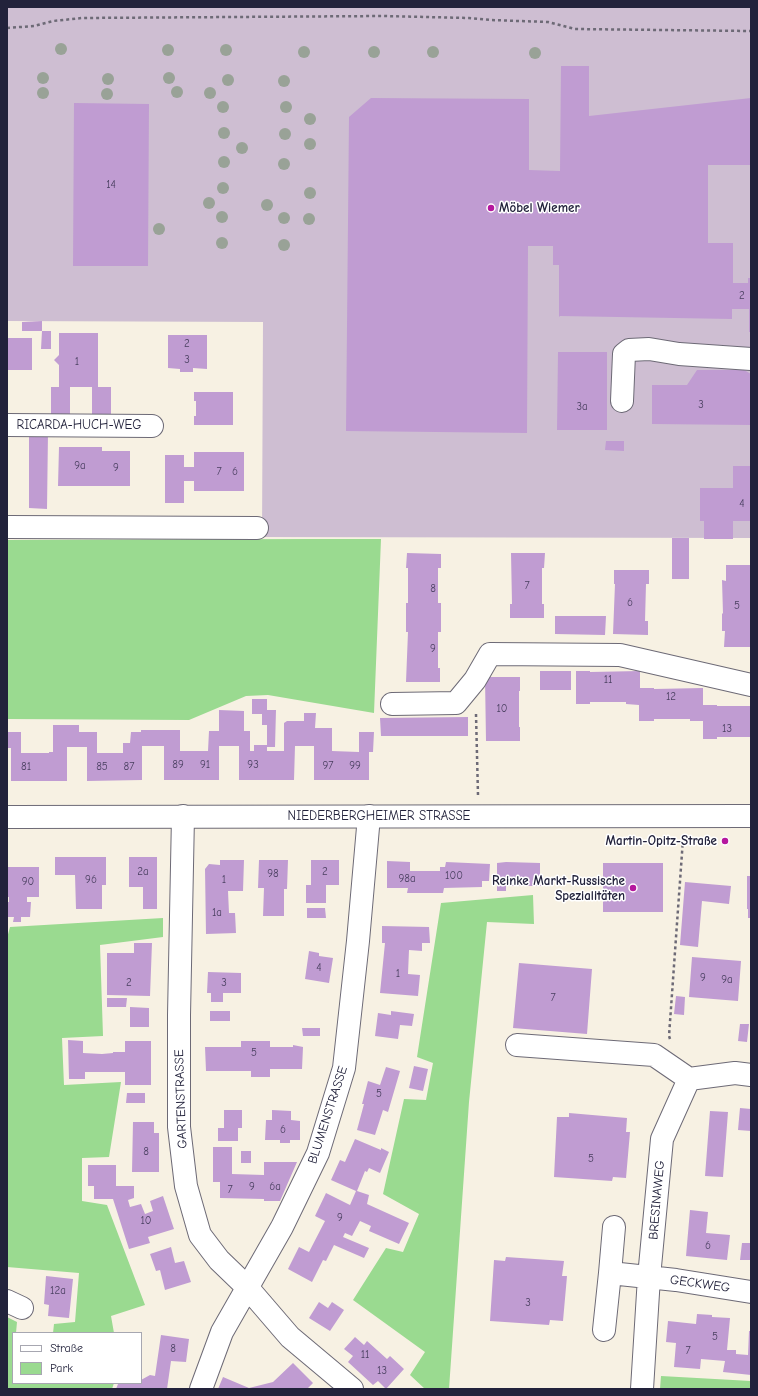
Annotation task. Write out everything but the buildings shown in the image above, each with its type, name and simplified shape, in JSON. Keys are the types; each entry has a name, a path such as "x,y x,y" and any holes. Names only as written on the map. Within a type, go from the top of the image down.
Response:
{"street":[{"path":"622,401 624,354 629,350 649,349 679,354 751,359"},
{"name":"RICARDA-HUCH-WEG","path":"7,425 152,426"},
{"path":"7,527 257,528"},
{"path":"392,704 456,703 475,680 490,654 620,655 751,685"},
{"name":"NIEDERBERGHEIMER STRASSE","path":"7,817 478,815 751,816"},
{"name":"GARTENSTRASSE","path":"183,816 179,1015 179,1127 186,1186 200,1234 219,1260 247,1287 290,1337 352,1389"},
{"name":"BLUMENSTRASSE","path":"201,1389 222,1332 282,1227 318,1153 344,1068 358,941 369,816"},
{"path":"517,1045 654,1055 689,1079 735,1073 751,1075"},
{"name":"BRESINAWEG","path":"642,1389 649,1277 662,1139 689,1079"},
{"path":"604,1330 614,1227"},
{"name":"GECKWEG","path":"610,1273 676,1280 751,1292"}],"path":[{"path":"7,28 34,26 53,21 82,18 383,16 548,22 575,29 751,31"},
{"path":"475,680 478,815"},
{"path":"672,1043 669,1036 684,816"}],"shaded area":[{"path":"7,7 751,7 751,538 262,537 263,322 7,321"}],"green space":[{"path":"381,539 374,713 268,695 246,696 189,720 7,719 7,540"},
{"path":"533,895 534,924 487,922 469,1102 449,1389 425,1389 410,1375 425,1352 353,1300 386,1248 403,1252 419,1214 383,1194 404,1099 426,1100 433,1063 417,1057 441,903"},
{"path":"163,918 163,937 100,945 103,1036 62,1038 64,1085 121,1082 109,1157 82,1158 82,1201 107,1205 145,1305 111,1316 114,1332 53,1332 54,1324 75,1322 79,1273 7,1267 7,938 10,927"},
{"path":"7,1317 17,1322 16,1332 12,1332 12,1384 114,1384 112,1389 7,1389"},
{"path":"661,1376 751,1381 751,1389 660,1389"}],"place":[{"name":"Möbel Wiemer","path":"491,208"},
{"name":"Martin-Opitz-Straße","path":"725,841"},
{"name":"Reinke Markt-Russische Spezialitäten","path":"633,888"}]}
